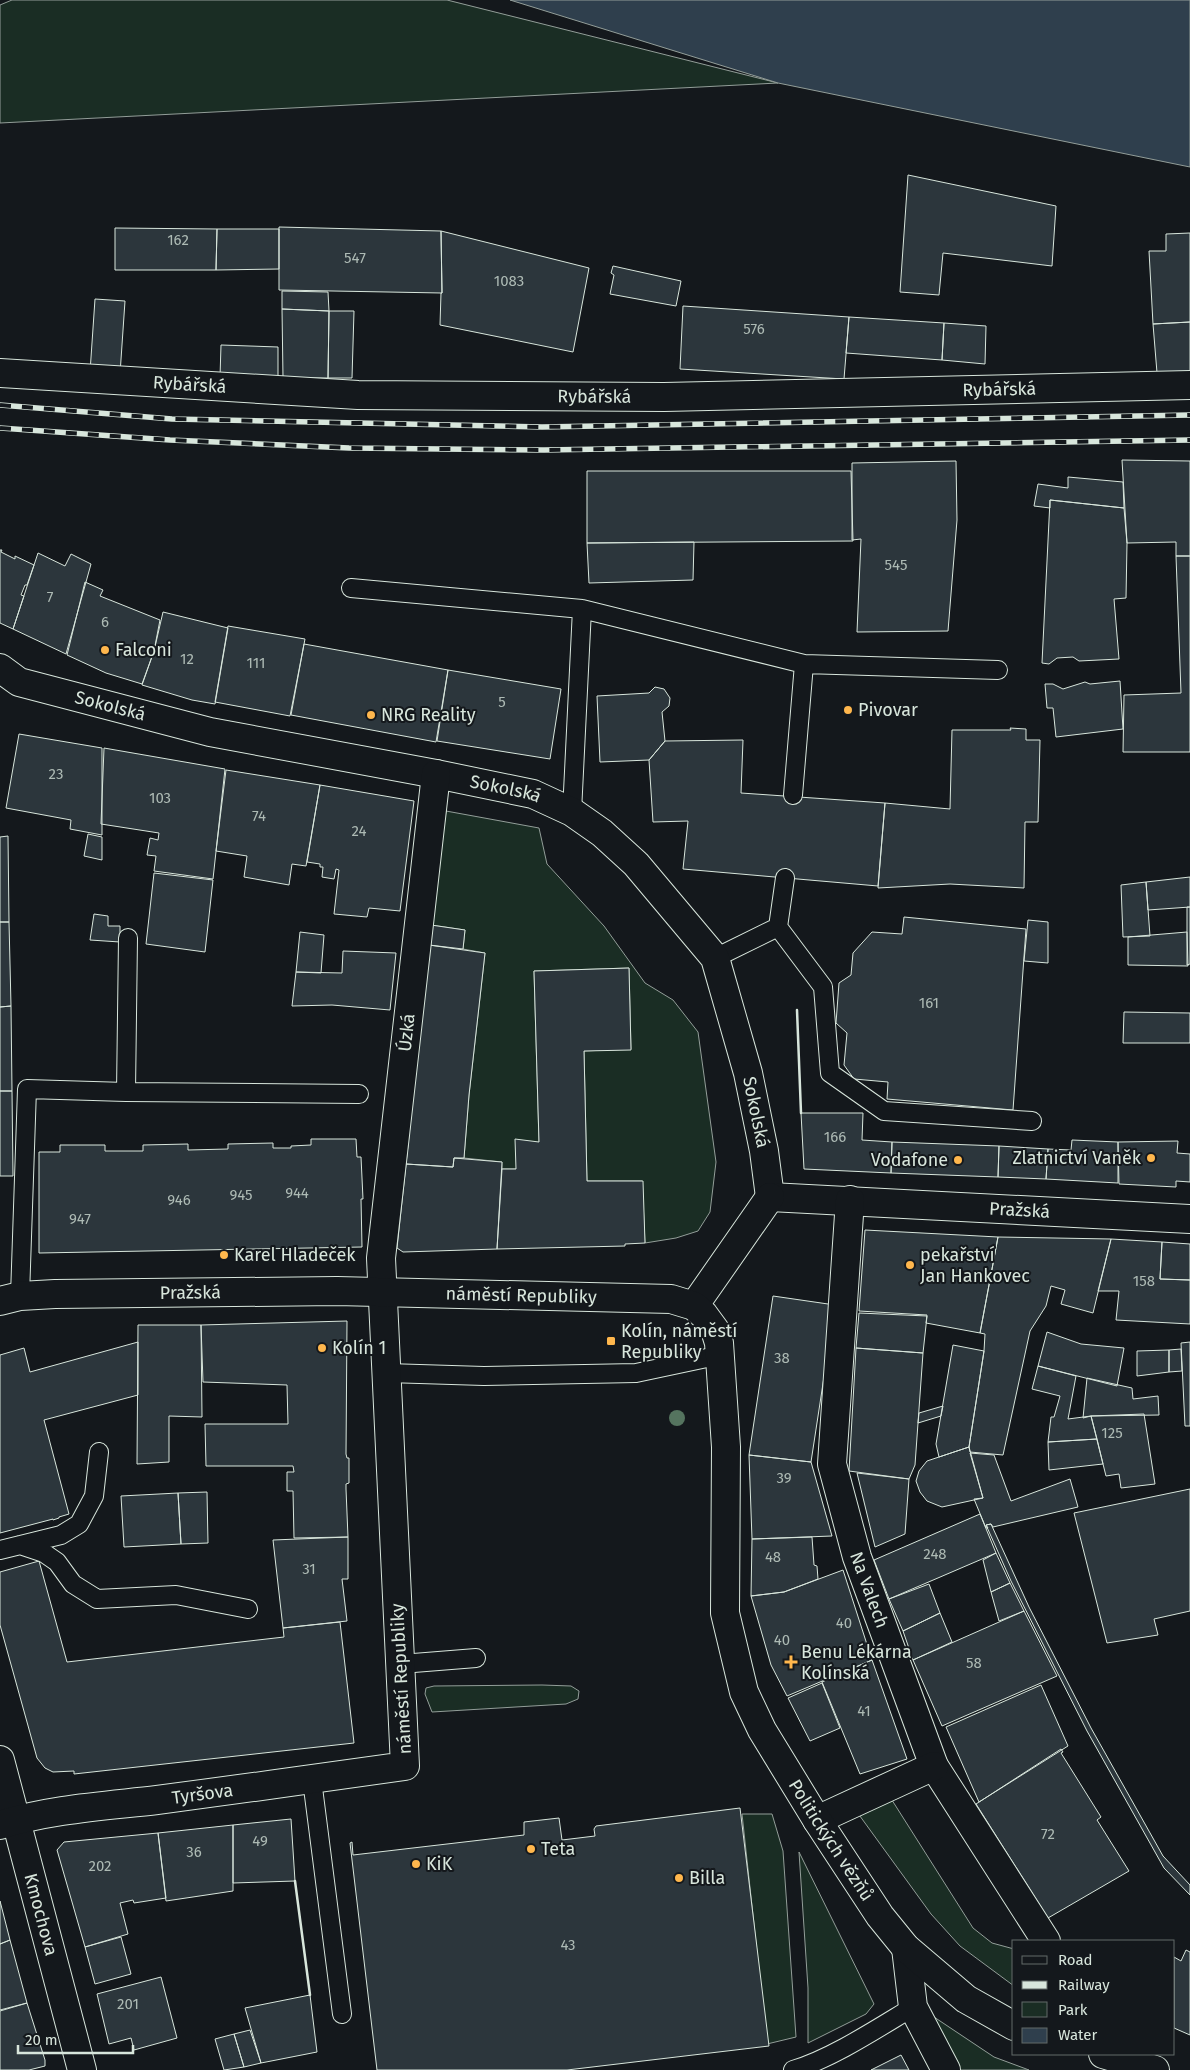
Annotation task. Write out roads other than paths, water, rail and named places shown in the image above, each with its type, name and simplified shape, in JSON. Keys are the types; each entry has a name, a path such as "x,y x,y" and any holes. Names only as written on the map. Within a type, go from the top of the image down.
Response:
{"street":[{"name":"Rybářská","path":"0,373 368,396 664,397 1190,385"},
{"name":"Sokolská","path":"0,668 19,682 210,732 533,794 572,812 602,833 636,864 715,958 748,1073 764,1151 770,1197"},
{"name":"Úzká","path":"383,1293 381,1258 436,774"},
{"name":"Pražská","path":"770,1197 1190,1219"},
{"path":"721,1356 715,1330 704,1315 694,1306 770,1197"},
{"name":"Na Valech","path":"850,1200 832,1464 857,1557 934,1766 1045,1940"},
{"name":"Pražská","path":"10,1298 55,1294 327,1291 383,1293"},
{"name":"náměstí Republiky","path":"405,1766 383,1293 670,1299 694,1306"},
{"name":"Politických vězňů","path":"721,1356 726,1447 725,1613 744,1692 762,1730 817,1820 880,1916 906,1948 966,2000 1012,2025"},
{"name":"Kmochova","path":"0,1760 8,1823 82,2070"},
{"name":"Tyršova","path":"8,1823 66,1811 312,1780 405,1766"},
{"path":"817,1820 934,1766"},
{"path":"906,1948 913,2007 946,2070"},
{"path":"1113,2061 1155,2070"}],"lane":[{"path":"350,588 582,608 804,664 998,670"},
{"path":"572,812 582,608"},
{"path":"793,795 804,664"},
{"path":"785,878 778,927 824,986 830,1073 884,1111 1032,1121"},
{"path":"715,958 778,927"},
{"path":"126,1092 128,938"},
{"path":"10,1298 26,1089 359,1094"},
{"path":"387,1373 484,1376 636,1373 721,1356"},
{"path":"0,1550 61,1535 79,1524 94,1496 99,1452"},
{"path":"20,1545 44,1553 57,1562 73,1584 97,1599 176,1595 248,1609"},
{"path":"401,1664 476,1658"},
{"path":"312,1780 342,2014"},
{"path":"793,2070 822,2058 877,2029 913,2007"}],"water":[{"path":"510,0 1190,0 1190,167 778,83"}],"railway":[{"path":"0,405 172,419 542,427 1190,415"},
{"path":"0,428 170,440 349,448 544,450 1190,440"}],"place":[{"name":"Falconi","path":"105,650"},
{"name":"Pivovar","path":"848,710"},
{"name":"NRG Reality","path":"371,715"},
{"name":"Zlatnictví Vaněk","path":"1151,1158"},
{"name":"Vodafone","path":"958,1160"},
{"name":"Karel Hladeček","path":"224,1255"},
{"name":"pekařství Jan Hankovec","path":"910,1265"},
{"name":"Kolín, náměstí Republiky","path":"611,1341"},
{"name":"Kolín 1","path":"322,1348"},
{"name":"Benu Lékárna Kolínská","path":"791,1662"},
{"name":"Teta","path":"531,1849"},
{"name":"KiK","path":"416,1864"},
{"name":"Billa","path":"679,1878"}]}
